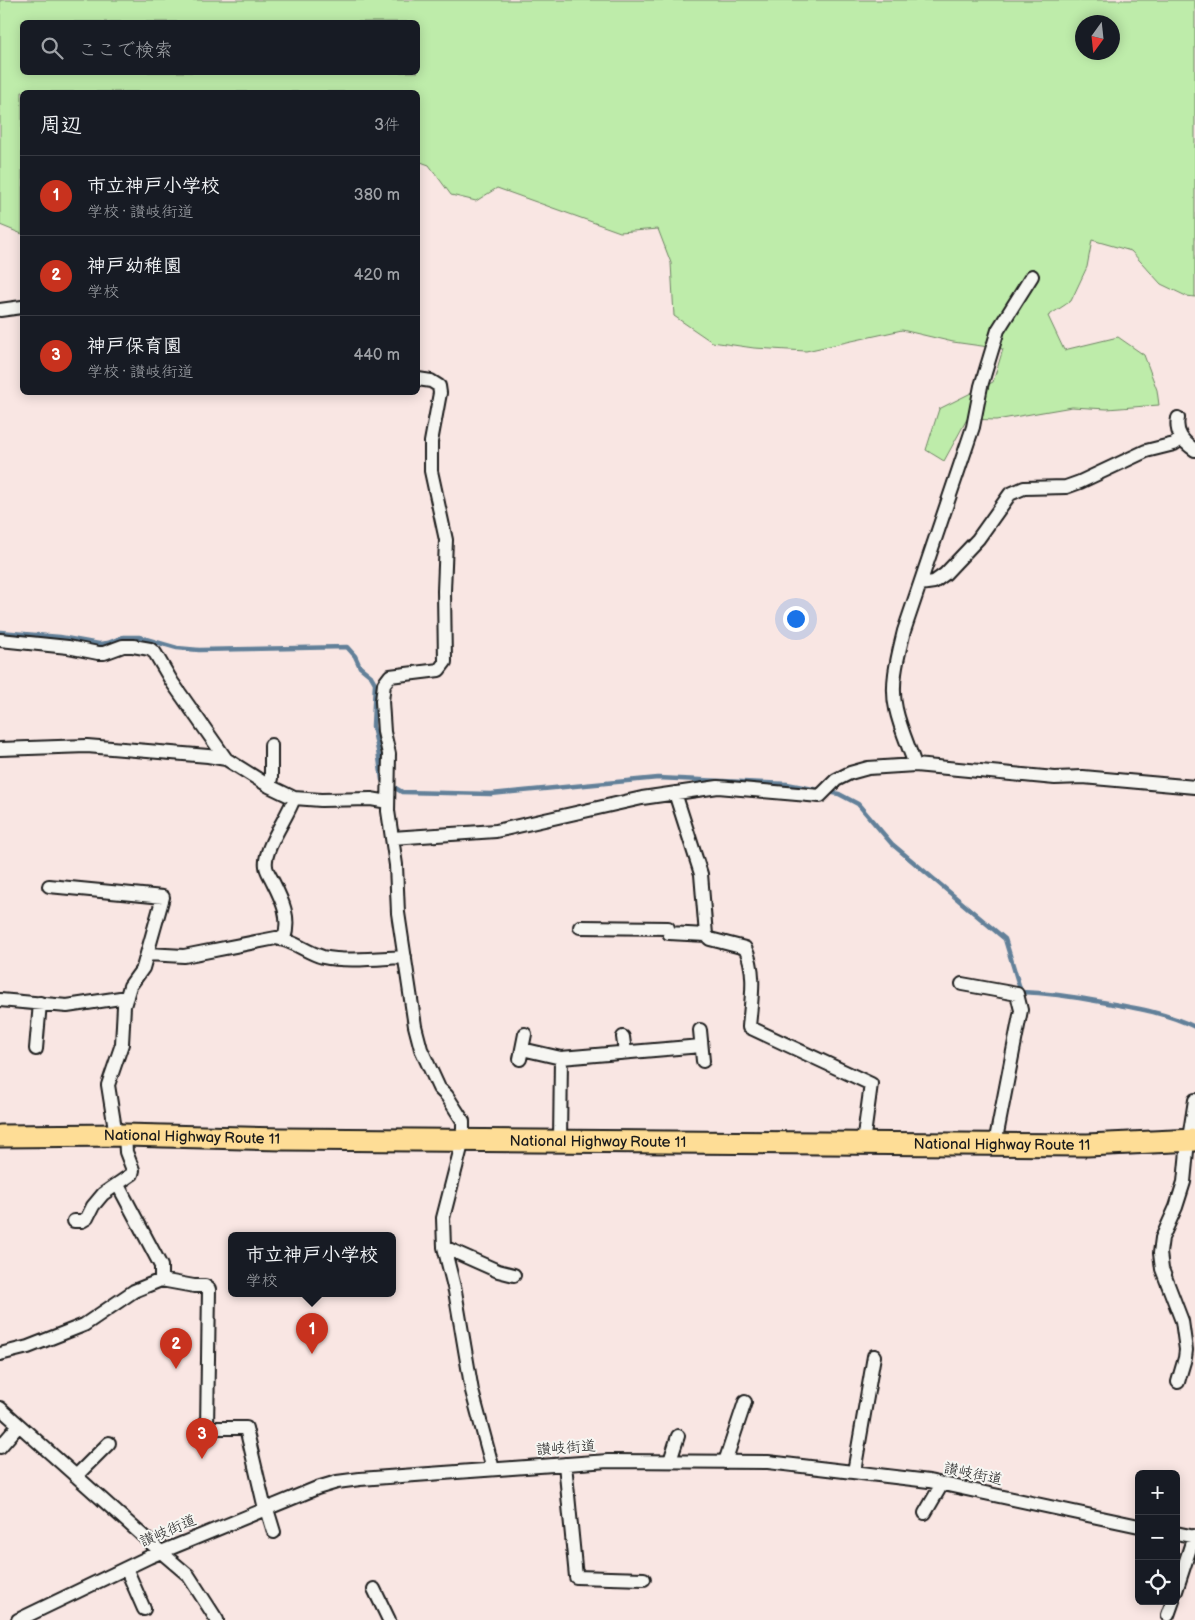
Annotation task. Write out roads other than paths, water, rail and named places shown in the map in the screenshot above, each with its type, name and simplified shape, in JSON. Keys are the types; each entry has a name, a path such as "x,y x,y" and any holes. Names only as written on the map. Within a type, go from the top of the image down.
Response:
{"highway":[{"name":"National Highway Route 11","path":"0,1136 120,1135 282,1139 995,1144 1087,1144 1192,1140"}],"street":[{"path":"915,765 896,708 894,686 904,631 973,428 981,386 998,330 1032,276"},
{"path":"0,310 20,307"},
{"path":"420,378 431,381 440,386 431,442 431,472 446,540 444,591 445,662 439,670 390,676 384,684 382,701 384,732 389,754 388,802 396,865 398,913 415,1026 421,1049 440,1088 463,1121 462,1140 443,1218 444,1247 472,1391 493,1469"},
{"path":"1178,418 1176,426 1181,440 1195,450"},
{"path":"920,584 934,582 945,574 978,539 1010,494 1024,488 1066,487 1146,451 1174,444 1181,440"},
{"path":"0,640 68,646 98,653 104,653 123,646 150,649 155,653 172,682 226,759 269,786 294,798 321,800 371,799 388,802"},
{"path":"269,786 271,778 271,745"},
{"path":"0,749 87,746 226,759"},
{"path":"392,838 496,831 642,798 718,787 820,796 836,780 850,772 868,768 915,765 1055,778 1083,777 1195,787"},
{"path":"675,793 701,874 706,934 710,939 745,948 750,959 752,973 749,1027 870,1084 863,1143"},
{"path":"284,939 287,928 283,903 266,866 268,853 294,798"},
{"path":"49,886 163,897 143,968 130,986 124,1006 122,1044 108,1086 132,1174 98,1199 87,1218 82,1221 74,1221"},
{"path":"580,927 668,928 669,933 706,934"},
{"path":"147,954 184,956 276,938 284,939 305,951 322,957 405,957"},
{"path":"962,984 1017,994 1021,1010 995,1144"},
{"path":"0,1000 67,1006 127,996"},
{"path":"36,1049 40,1003"},
{"path":"700,1030 703,1061"},
{"path":"525,1034 521,1054 561,1058 702,1046"},
{"path":"623,1037 625,1052"},
{"path":"560,1141 561,1058"},
{"path":"1178,1382 1186,1350 1182,1321 1162,1269 1160,1253 1162,1238 1176,1207 1184,1182 1192,1140 1195,1100"},
{"path":"118,1185 161,1266 161,1280"},
{"path":"444,1247 498,1271 514,1275"},
{"path":"0,1354 28,1347 84,1325 134,1291 161,1280 205,1286 209,1289 207,1428 246,1428 266,1509 274,1532"},
{"path":"1186,1350 1195,1360"},
{"path":"854,1472 874,1356"},
{"path":"726,1462 745,1402"},
{"path":"0,1408 188,1574 217,1620"},
{"path":"0,1447 20,1425"},
{"path":"670,1462 678,1436"},
{"path":"76,1476 109,1443"},
{"name":"讃岐街道","path":"18,1620 40,1616 126,1568 161,1552 317,1488 337,1482 493,1469 625,1461 768,1462 942,1484 1135,1525"},
{"path":"565,1464 576,1577 644,1579"},
{"path":"925,1513 942,1484"},
{"path":"1180,1534 1194,1536 1180,1579"},
{"path":"126,1568 144,1610"},
{"path":"374,1589 390,1620"},
{"path":"1168,1615 1172,1605"}],"waterway":[{"path":"0,632 60,637 99,644 108,643 123,637 139,637 177,648 199,650 347,647 355,656 360,667 371,676 375,683 373,726 382,780 402,792 491,794 658,778 787,784 839,794 858,804 892,844 1005,939 1021,992 1072,997 1138,1009 1160,1014 1195,1027"}],"place":[{"name":"市立神戸小学校","path":"312,1354"},
{"name":"神戸幼稚園","path":"176,1369"},
{"name":"神戸保育園","path":"202,1459"}]}
